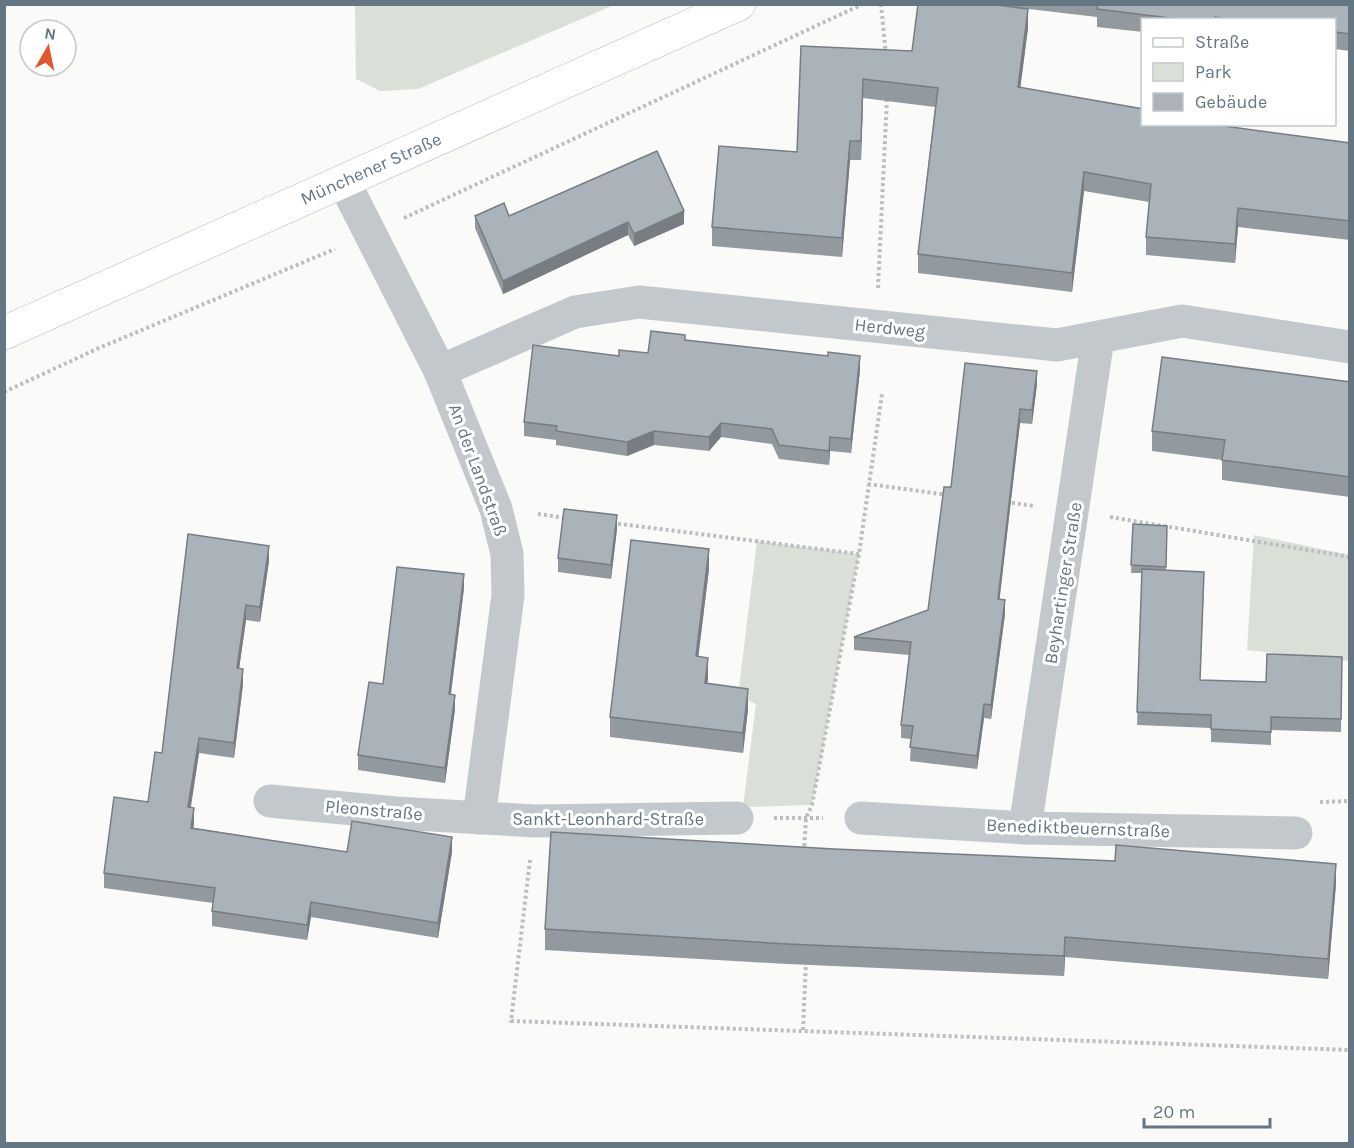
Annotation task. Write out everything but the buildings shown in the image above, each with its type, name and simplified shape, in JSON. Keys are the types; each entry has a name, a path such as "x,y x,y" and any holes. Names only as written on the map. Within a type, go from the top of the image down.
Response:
{"main road":[{"name":"Münchener Straße","path":"4,333 739,4"}],"street":[{"name":"An der Landstraß","path":"344,182 372,233 440,371 495,509 507,554 508,596 479,818"},
{"name":"Herdweg","path":"440,371 575,312 639,302 1057,345 1182,321 1350,347"},
{"name":"Beyhartinger Straße","path":"1025,828 1075,511 1098,338"},
{"name":"Pleonstraße","path":"270,801 479,818"},
{"name":"Sankt-Leonhard-Straße","path":"479,818 535,821 737,818"},
{"name":"Benediktbeuernstraße","path":"861,818 1025,828 1296,833"}],"path":[{"path":"4,392 99,348 372,233 863,4"},
{"path":"881,4 887,64"},
{"path":"880,327 877,267 887,96"},
{"path":"803,861 806,818 812,805 859,554 882,394"},
{"path":"495,509 567,518"},
{"path":"603,522 859,554"},
{"path":"737,818 861,818"},
{"path":"535,821 511,1021 1350,1050"},
{"path":"803,1030 807,960"}],"green space":[{"path":"355,4 614,5 418,89 380,91 356,79"},
{"path":"1254,535 1349,555 1349,661 1247,650"},
{"path":"757,541 859,554 812,805 743,807 756,704 738,696"}]}
